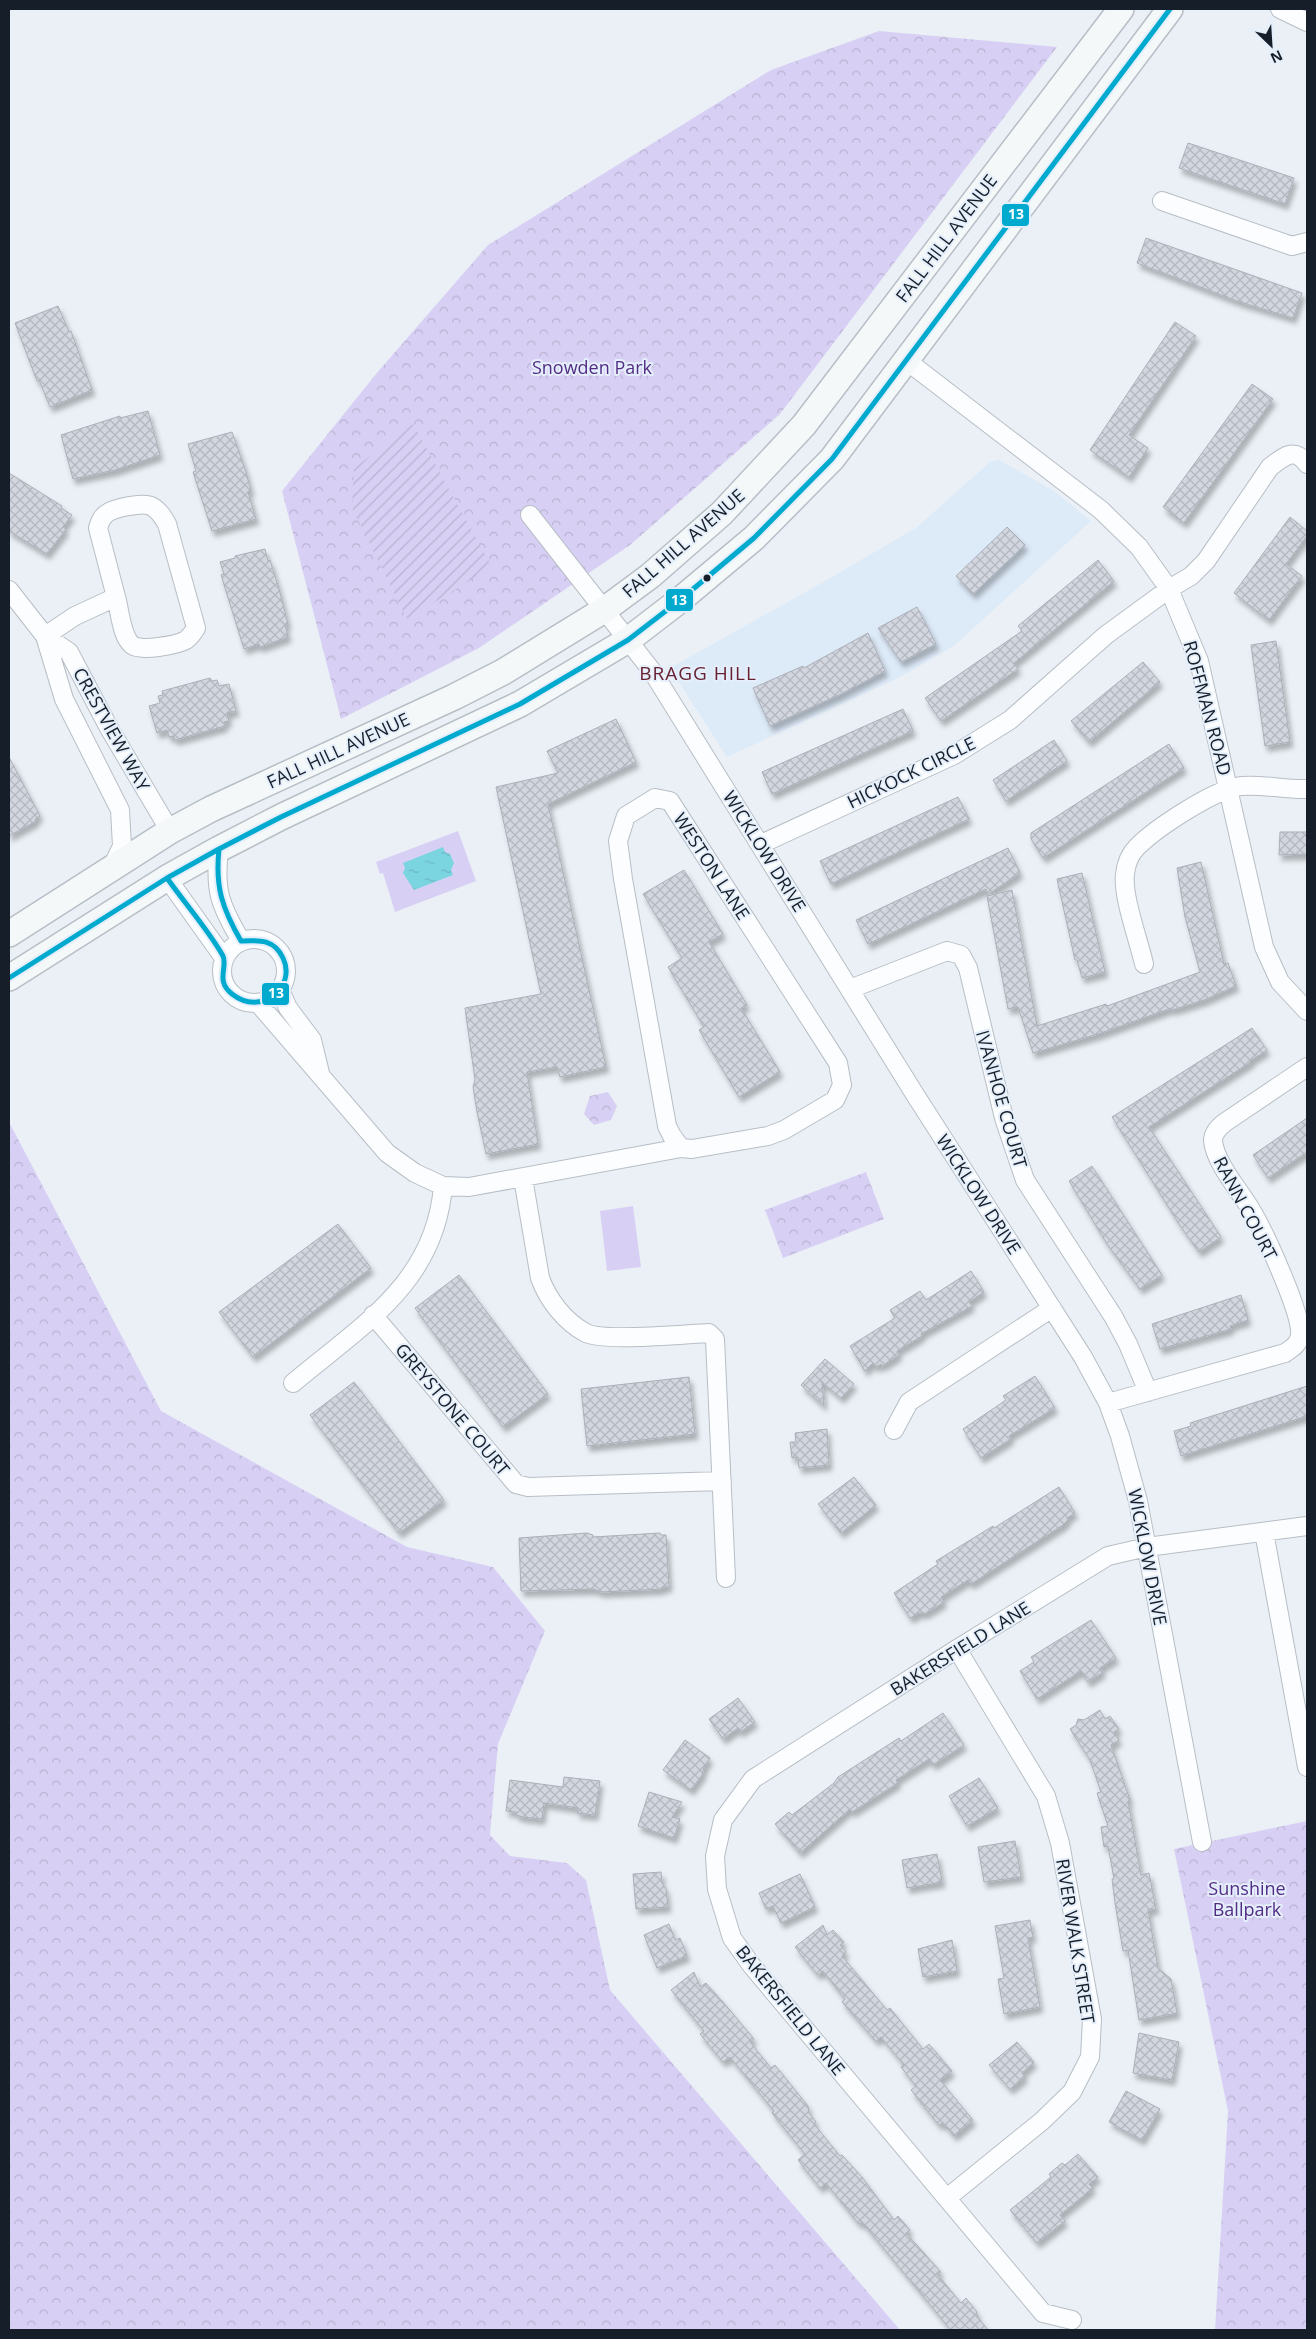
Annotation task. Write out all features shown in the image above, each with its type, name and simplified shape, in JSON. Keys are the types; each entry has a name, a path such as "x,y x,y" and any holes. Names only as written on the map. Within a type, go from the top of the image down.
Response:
{"main road":[{"name":"FALL HILL AVENUE","path":"9,934 170,831 280,776 454,697 504,672 604,610 650,576 722,513 804,425 1121,9"},
{"name":"FALL HILL AVENUE","path":"9,978 167,878 219,849 290,813 520,704 628,640 754,538 832,459 1170,9"},
{"path":"167,878 170,831"}],"street":[{"path":"1280,9 1307,22"},
{"path":"1162,201 1292,246 1307,242"},
{"name":"ROFFMAN ROAD","path":"907,360 1101,510 1139,547 1169,589 1199,661 1264,947 1270,964 1280,982 1307,1012"},
{"name":"HICKOCK CIRCLE","path":"761,844 931,766 1010,720 1106,635 1169,589 1191,576 1206,561 1270,467 1283,457 1294,453 1301,456 1307,464"},
{"path":"140,504 152,506 161,513 167,524 196,628 192,636 183,641 142,649 133,646 127,639 116,597 98,528 101,519 107,512 140,504"},
{"path":"530,515 604,610"},
{"name":"CRESTVIEW WAY","path":"9,590 45,636 69,652 109,728 170,831"},
{"path":"45,636 75,616 116,597"},
{"name":"WICKLOW DRIVE","path":"604,610 662,686 914,1093 1083,1357 1108,1403 1120,1436 1138,1501 1202,1842"},
{"name":"CRESTVIEW WAY","path":"45,636 64,699 90,754 113,793 122,815 122,846 110,870"},
{"path":"1144,964 1124,875 1128,860 1136,848 1154,833 1190,809 1229,789 1241,786 1307,789"},
{"name":"WESTON LANE","path":"258,1003 387,1152 415,1173 443,1186 469,1187 681,1148 692,1149 768,1136 784,1130 835,1100 842,1085 838,1063 670,800 655,798 626,816 618,841 623,879 667,1126 681,1148"},
{"path":"219,849 218,894 226,916 241,941"},
{"path":"167,878 224,958"},
{"path":"262,940 280,951 286,971 280,990 266,1001 258,1003 239,1000 225,987 221,968 224,958 228,951 241,941 262,940"},
{"name":"IVANHOE COURT","path":"850,989 947,951 961,955 968,968 1004,1118 1025,1180 1113,1316 1128,1344 1148,1392"},
{"name":"WESTON LANE","path":"280,990 288,1008 312,1040 321,1076"},
{"name":"RANN COURT","path":"1108,1403 1285,1353 1298,1343 1300,1334 1298,1320 1268,1242 1251,1210 1217,1155 1213,1139 1216,1130 1224,1123 1307,1067"},
{"path":"523,1178 540,1278 544,1290 560,1313 587,1333 607,1337 709,1333 715,1339 726,1578"},
{"path":"293,1383 373,1315 410,1278 423,1257 435,1229 443,1186"},
{"path":"894,1430 909,1402 1052,1308"},
{"name":"GREYSTONE COURT","path":"373,1315 516,1484 528,1487 722,1481"},
{"name":"BAKERSFIELD LANE","path":"1072,2320 1043,2314 752,1966 732,1938 717,1889 714,1856 723,1820 753,1779 1101,1560 1117,1553 1147,1547 1307,1526"},
{"path":"1264,1532 1307,1767"},
{"name":"RIVER WALK STREET","path":"947,2198 1042,2121 1072,2092 1090,2058 1092,2019 1060,1843 1046,1796 957,1649"}],"shaded area":[{"path":"999,460 1054,491 1091,521 955,645 900,677 727,757 670,668 916,528 990,462"}],"green space":[{"name":"Snowden Park","path":"879,31 1057,47 780,414 630,545 479,648 341,719 282,491 376,374 488,245 771,70"},
{"path":"413,424 492,567 407,619 352,508 354,468"},
{"path":"458,831 476,881 395,912 383,873 380,874 376,862"},
{"path":"608,1092 617,1106 611,1120 594,1125 584,1114 590,1096"},
{"path":"9,1122 161,1411 407,1547 493,1567 545,1631 498,1744 490,1835 510,1856 567,1863 586,1880 610,1990 900,2330 9,2330"},
{"path":"866,1172 884,1219 783,1258 765,1210"},
{"path":"633,1206 641,1267 607,1271 600,1211"},
{"name":"Sunshine Ballpark","path":"1307,1821 1307,2330 1215,2330 1228,2111 1174,1849"}],"water":[{"path":"443,847 445,852 450,854 454,863 451,870 453,875 414,890 403,873 405,868 403,863"}],"building":[{"path":"1188,143 1294,178 1285,204 1179,168"},
{"path":"1146,238 1302,293 1293,318 1240,302 1137,263"},
{"path":"58,306 69,332 71,331 92,390 50,407 39,380 37,381 15,323"},
{"path":"1175,322 1196,336 1129,435 1148,448 1129,477 1090,450"},
{"path":"1252,384 1273,399 1184,523 1163,507"},
{"path":"148,411 160,455 115,470 73,479 61,435 120,416 120,418"},
{"path":"232,432 246,472 251,491 248,492 256,519 212,531 193,472 196,471 188,444"},
{"path":"9,473 62,506 61,508 72,515 63,527 66,529 47,554 9,531"},
{"path":"1290,517 1307,531 1307,536 1286,564 1302,576 1269,620 1234,593"},
{"path":"1007,527 1025,545 973,594 956,576"},
{"path":"265,549 279,589 288,624 285,624 288,637 260,647 259,644 244,649 221,575 224,574 220,562 235,558 235,556"},
{"path":"1098,560 1114,581 1014,663 1018,669 941,721 925,698 1022,631 1018,626"},
{"path":"917,607 936,644 901,662 878,628"},
{"path":"868,633 885,671 841,694 770,726 753,688 803,666 804,668"},
{"path":"1276,641 1290,742 1265,746 1251,645"},
{"path":"1143,662 1160,682 1089,742 1071,721"},
{"path":"210,678 212,681 217,680 219,686 229,684 236,711 227,713 229,721 224,722 225,726 175,740 174,736 169,737 167,730 157,733 149,706 160,703 158,696 163,695 162,691"},
{"path":"903,709 913,731 772,794 762,772"},
{"path":"616,719 636,762 548,804 606,1067 560,1077 557,1067 527,1072 538,1144 486,1154 473,1087 475,1080 465,1008 541,994 496,787 558,773 547,751"},
{"path":"1054,740 1067,761 1006,801 993,780"},
{"path":"1169,744 1184,768 1043,858 1031,839 1031,833"},
{"path":"9,757 40,816 35,819 36,821 9,836"},
{"path":"958,797 969,819 831,884 820,861"},
{"path":"1280,832 1307,832 1307,854 1279,855"},
{"path":"1008,848 1020,873 987,895 986,889 868,944 856,920"},
{"path":"1201,862 1224,964 1228,963 1236,986 1204,1000 1172,1010 1172,1008 1098,1034 1033,1053 1018,1007 1008,1009 987,896 1012,890 1037,1026 1106,1004 1107,1006 1200,972 1185,917 1177,868"},
{"path":"684,870 723,934 709,942 747,1005 741,1008 780,1072 739,1097 699,1030 704,1027 668,967 682,958 643,894"},
{"path":"1082,873 1105,972 1082,978 1077,960 1075,960 1057,879"},
{"path":"1252,1028 1267,1050 1149,1127 1221,1237 1199,1252 1181,1227 1112,1117"},
{"path":"1307,1118 1307,1152 1268,1178 1253,1155"},
{"path":"1092,1166 1162,1275 1140,1289 1107,1244 1069,1181"},
{"path":"338,1224 371,1268 253,1357 219,1312"},
{"path":"971,1271 984,1292 969,1302 972,1306 921,1334 922,1336 897,1351 899,1355 882,1366 881,1364 876,1367 873,1363 865,1371 850,1346 895,1318 890,1310 920,1291 926,1300"},
{"path":"459,1275 548,1394 503,1427 415,1308"},
{"path":"1241,1295 1248,1320 1230,1326 1231,1329 1160,1349 1152,1324"},
{"path":"825,1359 854,1384 841,1398 822,1382 824,1406 801,1385"},
{"path":"1035,1376 1055,1408 1009,1436 1011,1439 981,1458 963,1429 1006,1400 1003,1396"},
{"path":"689,1377 695,1434 587,1446 581,1389"},
{"path":"354,1382 444,1500 399,1533 310,1415"},
{"path":"1307,1386 1307,1416 1181,1456 1174,1431 1191,1426 1190,1423"},
{"path":"827,1429 829,1465 799,1468 798,1457 792,1458 790,1442 796,1442 795,1433"},
{"path":"854,1477 876,1505 841,1533 818,1504"},
{"path":"1059,1487 1075,1513 1067,1518 1068,1520 1063,1525 971,1584 968,1580 941,1597 944,1602 926,1613 919,1613 910,1618 894,1593 938,1564 936,1561 993,1526 994,1528"},
{"path":"587,1533 593,1535 593,1537 660,1533 661,1535 666,1535 669,1587 601,1592 594,1589 521,1591 519,1538"},
{"path":"1091,1620 1116,1658 1100,1668 1103,1672 1088,1682 1081,1671 1037,1699 1020,1671 1034,1662 1031,1657"},
{"path":"738,1698 755,1722 740,1732 738,1728 723,1739 709,1719"},
{"path":"1100,1710 1105,1719 1110,1716 1119,1729 1114,1732 1119,1740 1111,1745 1130,1800 1128,1801 1141,1875 1149,1873 1156,1909 1148,1910 1158,1968 1171,1979 1177,2013 1139,2020 1128,1950 1123,1951 1108,1846 1104,1847 1101,1827 1108,1826 1097,1793 1101,1792 1090,1760 1070,1729 1076,1725 1078,1719 1084,1720"},
{"path":"943,1713 964,1745 933,1765 929,1759 896,1780 898,1783 852,1812 850,1809 800,1853 775,1824 789,1812 792,1815 834,1783 838,1777 899,1738 901,1741"},
{"path":"685,1740 710,1758 704,1767 702,1775 691,1790 663,1770"},
{"path":"564,1777 600,1781 595,1815 577,1813 578,1808 544,1803 542,1819 523,1817 516,1815 516,1812 506,1811 510,1780 563,1787"},
{"path":"979,1778 998,1808 967,1826 949,1796"},
{"path":"649,1792 682,1802 672,1817 680,1819 674,1838 638,1826"},
{"path":"1015,1841 1021,1877 984,1882 978,1847"},
{"path":"937,1854 942,1882 907,1888 902,1860"},
{"path":"661,1872 662,1883 666,1889 668,1907 636,1909 633,1874"},
{"path":"800,1874 815,1907 781,1923 773,1906 766,1909 759,1893"},
{"path":"1030,1920 1033,1937 1028,1938 1040,2007 1004,2014 998,1979 1004,1978 995,1926"},
{"path":"669,1924 675,1940 680,1938 687,1956 657,1968 644,1935"},
{"path":"823,1925 827,1935 833,1930 844,1942 840,1945 846,1952 842,1956 887,2010 890,2008 923,2049 929,2044 952,2071 940,2080 973,2120 954,2136 943,2123 939,2125 911,2090 916,2086 901,2067 904,2065 881,2037 876,2041 842,2002 845,1999 823,1971 818,1975 795,1947"},
{"path":"952,1940 957,1971 923,1977 918,1949"},
{"path":"694,1972 700,1987 706,1983 729,2009 754,2039 750,2042 771,2068 775,2065 808,2106 809,2113 816,2122 814,2124 840,2156 842,2155 862,2177 894,2220 898,2216 910,2230 906,2233 941,2272 937,2274 961,2303 966,2298 988,2330 951,2330 862,2222 859,2224 826,2183 820,2188 798,2160 805,2154 772,2113 774,2111 730,2057 723,2062 700,2034 704,2031 671,1990"},
{"path":"1139,2033 1179,2042 1172,2080 1133,2073"},
{"path":"1017,2042 1034,2062 1022,2073 1025,2077 1010,2089 989,2065"},
{"path":"1126,2091 1160,2109 1142,2140 1109,2122"},
{"path":"1078,2154 1098,2177 1089,2184 1093,2188 1060,2215 1065,2221 1037,2243 1010,2210 1051,2177 1049,2174 1062,2163 1065,2165"}],"transit line":[{"name":"13","path":"9,978 167,878 219,849 281,817 520,704 628,640 680,600 754,538 832,459 1170,9"},
{"name":"13","path":"167,878 223,956 223,979 227,989 243,1000 254,1002 274,996 281,988 285,979 286,969 283,958 271,944 260,941 241,941 221,897 218,875 219,849"}],"district":[{"name":"BRAGG HILL","path":"698,673"}]}
